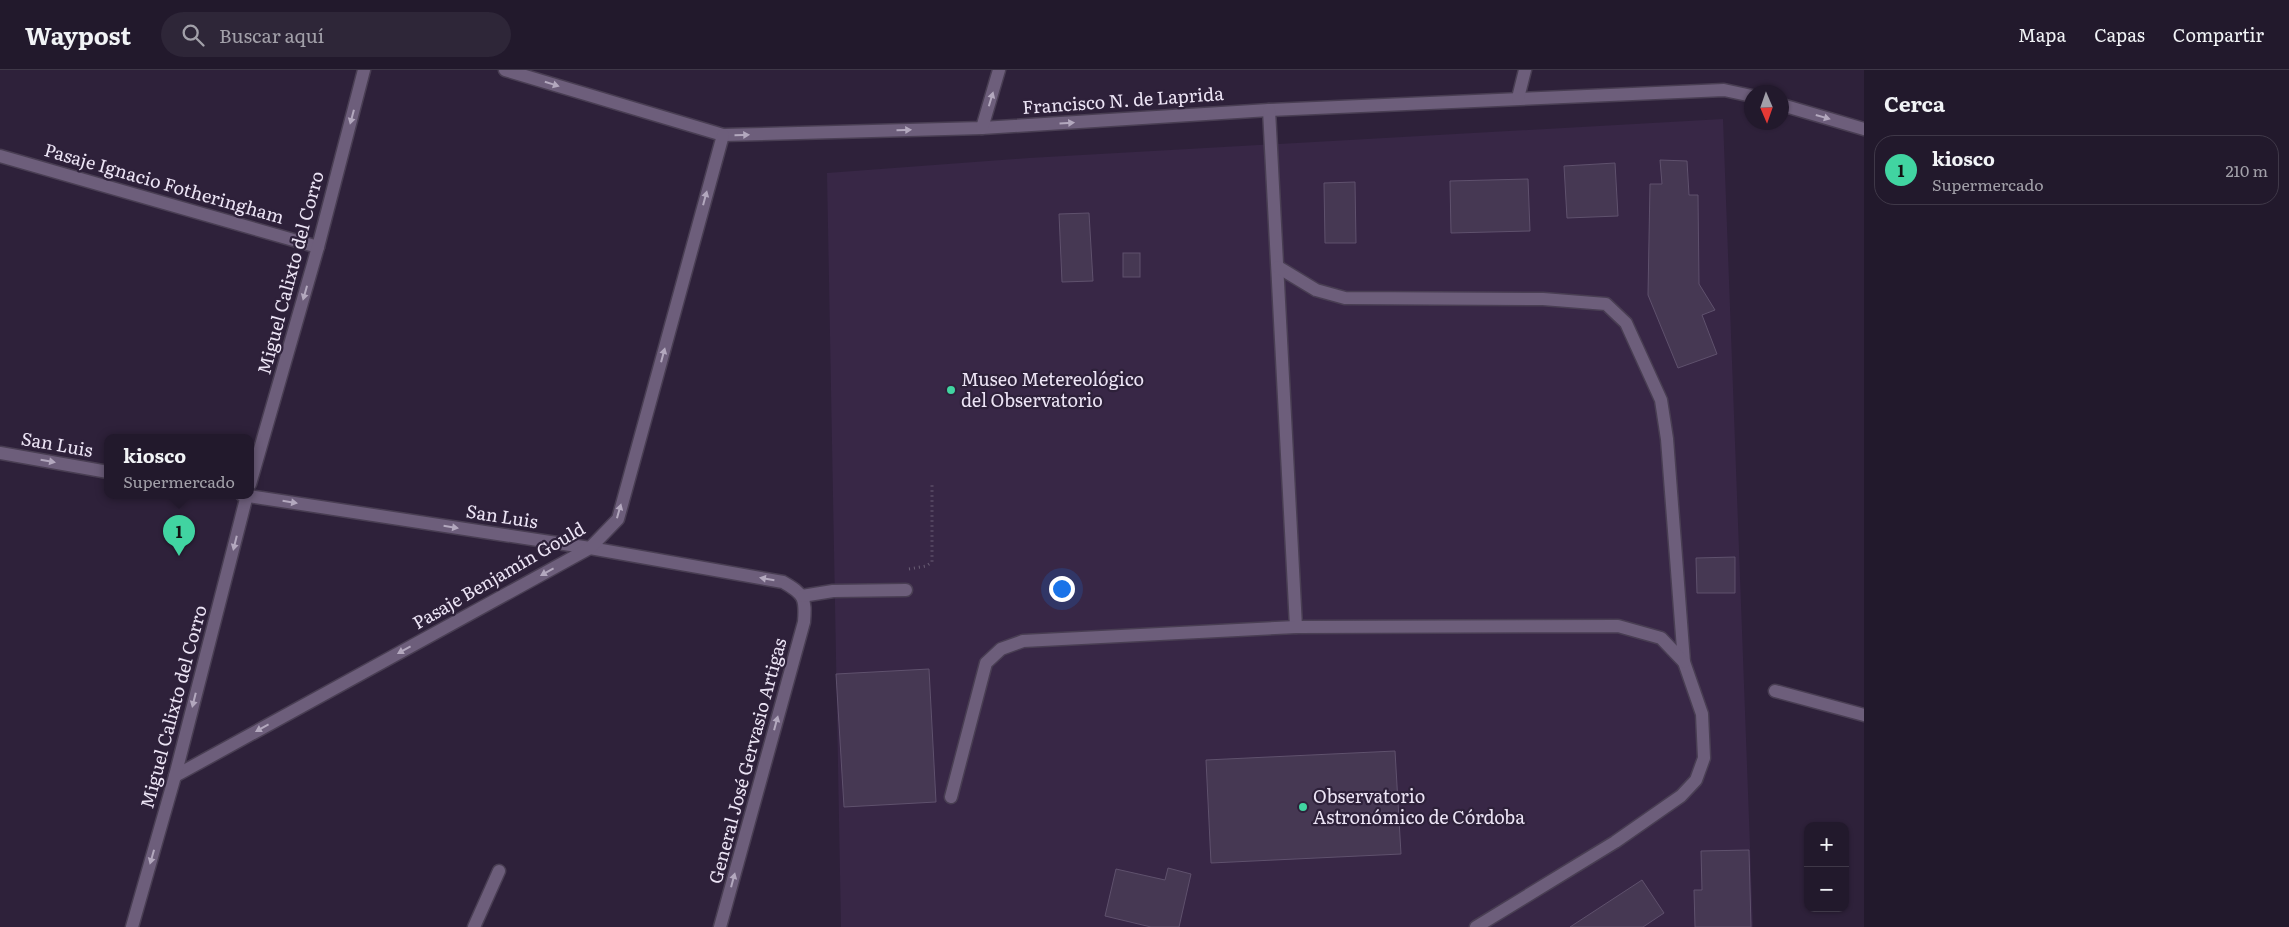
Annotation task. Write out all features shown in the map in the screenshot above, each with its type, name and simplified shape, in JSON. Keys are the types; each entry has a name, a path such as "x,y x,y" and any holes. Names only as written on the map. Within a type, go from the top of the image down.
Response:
{"street":[{"name":"Miguel Calixto del Corro","path":"254,468 318,246 364,70"},
{"name":"Francisco N. de Laprida","path":"505,70 722,135 982,128 1269,110 1518,98 1724,90 1744,94"},
{"path":"982,128 999,70"},
{"path":"1518,98 1524,70"},
{"path":"1789,107 1864,129"},
{"path":"1269,110 1296,627"},
{"name":"Pasaje Benjamín Gould","path":"175,776 590,548 618,519 722,135"},
{"name":"Pasaje Ignacio Fotheringham","path":"0,156 318,246"},
{"path":"1278,267 1316,290 1345,298 1543,299 1606,304 1626,322 1661,400 1684,662 1702,714 1704,758 1696,780 1681,796 1615,842 1476,927"},
{"name":"San Luis","path":"0,453 104,471"},
{"name":"San Luis","path":"254,493 590,548 783,582 799,591 804,600"},
{"name":"Miguel Calixto del Corro","path":"132,927 175,776 245,499"},
{"path":"804,600 833,591 906,590"},
{"name":"General José Gervasio Artigas","path":"720,927 804,622 804,600"},
{"path":"951,798 986,663 1001,649 1023,641 1296,627 1618,626 1661,638 1684,662"},
{"path":"1775,691 1864,715"},
{"path":"474,927 499,870"}],"path":[{"path":"907,569 926,566 932,562 932,484"}],"shaded area":[{"path":"1723,119 1753,927 841,927 827,173 1029,158"}],"building":[{"path":"1660,160 1687,161 1689,195 1698,195 1699,284 1715,310 1702,315 1717,354 1678,368 1648,295 1650,184 1662,184"},
{"path":"1615,163 1618,216 1567,218 1564,166"},
{"path":"1528,179 1530,231 1451,233 1450,181"},
{"path":"1355,182 1356,243 1325,243 1324,183"},
{"path":"1089,213 1093,281 1062,282 1059,214"},
{"path":"1123,253 1140,253 1140,277 1123,277"},
{"path":"1735,557 1735,593 1697,593 1696,558"},
{"path":"929,669 936,802 844,807 836,674"},
{"name":"Observatorio Astronómico de Córdoba","path":"1395,751 1401,854 1211,863 1206,760"},
{"path":"1749,850 1751,927 1695,927 1694,890 1702,890 1701,851"},
{"path":"1168,868 1191,874 1179,927 1151,927 1105,916 1116,869 1165,880"},
{"path":"1642,880 1664,913 1643,927 1570,927"}],"place":[{"name":"Museo Metereológico del Observatorio","path":"951,390"},
{"name":"kiosco","path":"179,556"},
{"name":"Observatorio Astronómico de Córdoba","path":"1303,807"}]}
